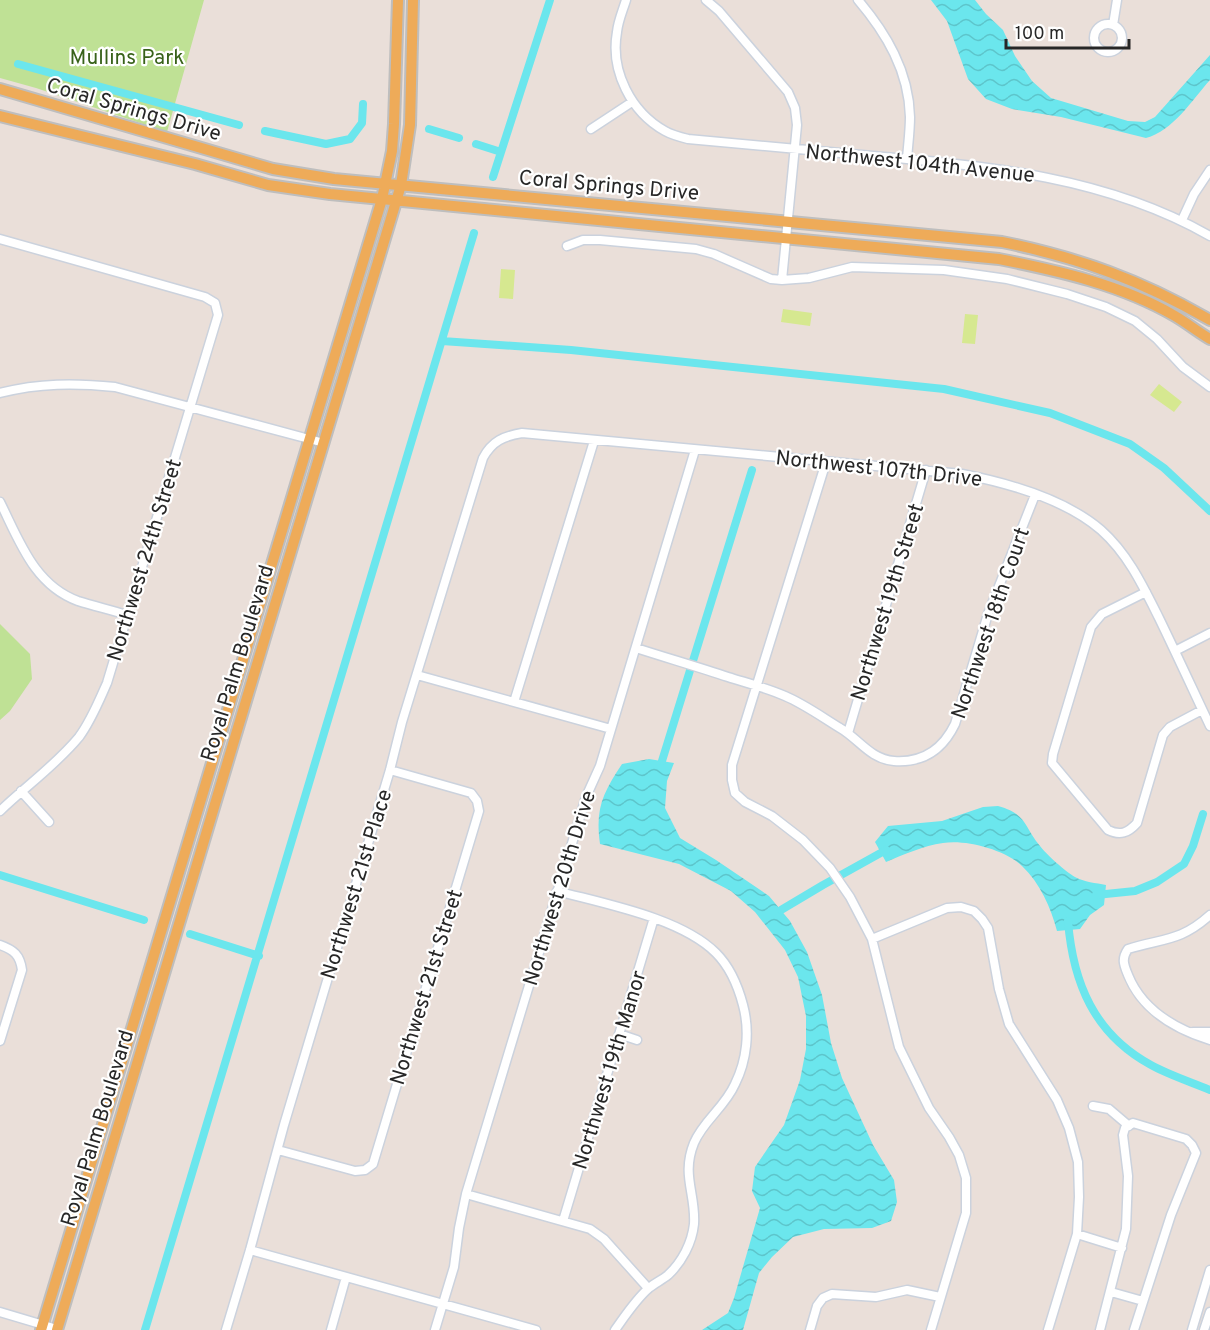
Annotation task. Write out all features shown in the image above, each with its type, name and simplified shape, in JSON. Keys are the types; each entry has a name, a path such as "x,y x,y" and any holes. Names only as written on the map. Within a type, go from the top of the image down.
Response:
{"main road":[{"name":"Royal Palm Boulevard","path":"42,1328 382,200 392,151 398,0"},
{"name":"Royal Palm Boulevard","path":"57,1330 397,201 410,125 413,0"},
{"name":"Coral Springs Drive","path":"0,90 273,169 334,179 1002,242 1050,252 1094,265 1143,284 1210,320"},
{"name":"Coral Springs Drive","path":"0,116 180,160 268,185 382,200 999,258 1089,280 1136,298 1174,315 1210,339"}],"street":[{"path":"591,129 632,102 620,77 616,54 617,30 626,0"},
{"path":"706,0 719,11 788,92 795,108 797,125 782,280"},
{"path":"858,0 876,21 894,50 905,82 910,115 907,159"},
{"path":"1113,25 1117,0"},
{"name":"Northwest 104th Avenue","path":"632,102 666,132 687,139 1000,168 1097,190 1182,220 1210,236"},
{"path":"1182,220 1210,170"},
{"name":"Northwest 24th Street","path":"0,239 205,297 215,303 218,315 107,683 95,711 80,735 62,756 0,811"},
{"path":"567,246 583,240 600,240 696,249 714,254 771,279 782,280 809,278 852,267 944,270 1007,279 1064,293 1106,307 1135,321 1157,339 1171,357 1209,384"},
{"path":"0,393 46,384 80,383 115,387 324,443"},
{"name":"Northwest 107th Drive","path":"495,442 506,436 522,433 926,470 1000,481 1068,509 1101,530 1127,559 1146,592 1210,726"},
{"path":"514,702 594,441"},
{"name":"Northwest 21st Place","path":"226,1330 287,1113 390,770 402,722 483,458 487,449 495,442"},
{"name":"Northwest 20th Drive","path":"435,1330 454,1267 466,1194 586,797 600,766 695,450"},
{"path":"826,462 732,765 732,780 735,793 745,802 772,816 803,840 830,868 850,897 872,939 899,1047 929,1108 959,1155 966,1178 966,1213 931,1330"},
{"name":"Northwest 19th Street","path":"848,733 926,470"},
{"name":"Northwest 18th Court","path":"848,733 877,756 893,761 910,761 927,756 949,738 956,724 988,614 1035,495"},
{"path":"0,502 29,562 45,580 58,591 76,600 127,615"},
{"path":"1146,592 1102,614 1091,627 1052,763 1108,830 1116,834 1126,833 1137,824 1163,735 1170,727 1203,710"},
{"path":"1175,651 1210,633"},
{"path":"636,648 786,696 848,733"},
{"path":"417,675 611,729"},
{"name":"Northwest 21st Street","path":"278,1150 356,1171 365,1170 373,1164 479,811 477,801 471,793 390,770"},
{"path":"21,791 49,822"},
{"path":"557,891 654,918 697,938 717,954 730,972 739,990 746,1016 747,1041 743,1064 735,1084 724,1103 702,1129 690,1155 688,1170 694,1223 683,1258 668,1275 648,1288 615,1330"},
{"path":"872,939 947,908 960,907 974,911 988,928 999,989 1009,1024 1057,1100 1069,1128 1078,1162 1077,1234 1048,1330"},
{"path":"1210,915 1196,928 1176,938 1128,949 1123,956 1133,989 1158,1016 1210,1040"},
{"name":"Northwest 19th Manor","path":"563,1221 654,918"},
{"path":"0,945 12,949 20,958 22,970 0,1041"},
{"path":"1190,1032 1210,1032"},
{"path":"619,1034 638,1040"},
{"path":"1094,1106 1109,1109 1129,1125"},
{"path":"1100,1330 1126,1229 1128,1176 1123,1135 1125,1128 1133,1123 1186,1139 1196,1153 1171,1215 1134,1330"},
{"path":"466,1194 590,1229 604,1239 648,1288"},
{"path":"1077,1234 1122,1248"},
{"path":"250,1250 536,1330"},
{"path":"1192,1330 1210,1270"},
{"path":"331,1330 346,1277"},
{"path":"810,1330 817,1306 823,1298 832,1294 876,1297 907,1290 940,1297"},
{"path":"1111,1292 1143,1301"},
{"path":"0,1312 42,1328 57,1330"},
{"path":"1204,1330 1210,1312"}],"green space":[{"name":"Mullins Park","path":"0,0 204,0 167,132 0,78"},
{"path":"501,269 515,270 513,299 499,298"},
{"path":"783,309 812,313 810,326 781,322"},
{"path":"965,314 978,315 975,344 962,343"},
{"path":"1159,384 1182,402 1174,412 1150,395"},
{"path":"0,624 30,654 32,679 10,711 0,720"}],"water":[{"path":"931,0 975,0 1003,30 1015,56 1032,81 1051,98 1128,121 1145,122 1155,117 1210,55 1210,80 1173,122 1165,129 1146,138 1061,117 1012,109 986,99 968,79 947,21"},
{"path":"649,759 674,763 667,781 665,808 680,838 769,896 790,921 807,952 822,995 831,1043 842,1078 873,1145 894,1180 897,1202 891,1221 872,1228 824,1229 793,1237 772,1257 759,1273 743,1330 702,1330 728,1313 734,1298 760,1208 752,1191 755,1167 784,1125 800,1080 806,1049 806,1016 798,977 785,950 755,912 731,891 679,864 600,844 600,811 610,784 622,764"},
{"path":"998,806 1020,817 1043,850 1075,877 1106,885 1104,905 1090,915 1080,929 1057,931 1048,905 1034,880 1022,866 1006,855 974,844 952,842 921,848 886,862 875,842 888,826 942,821 983,807"}],"waterway":[{"path":"493,177 550,0"},
{"path":"18,64 239,125"},
{"path":"265,131 326,144 350,139 362,123 363,104"},
{"path":"429,129 459,138"},
{"path":"476,144 501,152"},
{"path":"145,1330 474,233"},
{"path":"442,341 571,350 944,389 1050,413 1130,444 1164,468 1210,511"},
{"path":"662,761 752,470"},
{"path":"1096,895 1135,891 1157,882 1184,864 1193,846 1203,814"},
{"path":"781,910 886,850"},
{"path":"0,875 144,920"},
{"path":"1068,921 1081,986 1101,1022 1131,1052 1151,1065 1210,1090"},
{"path":"190,934 259,956"}]}
